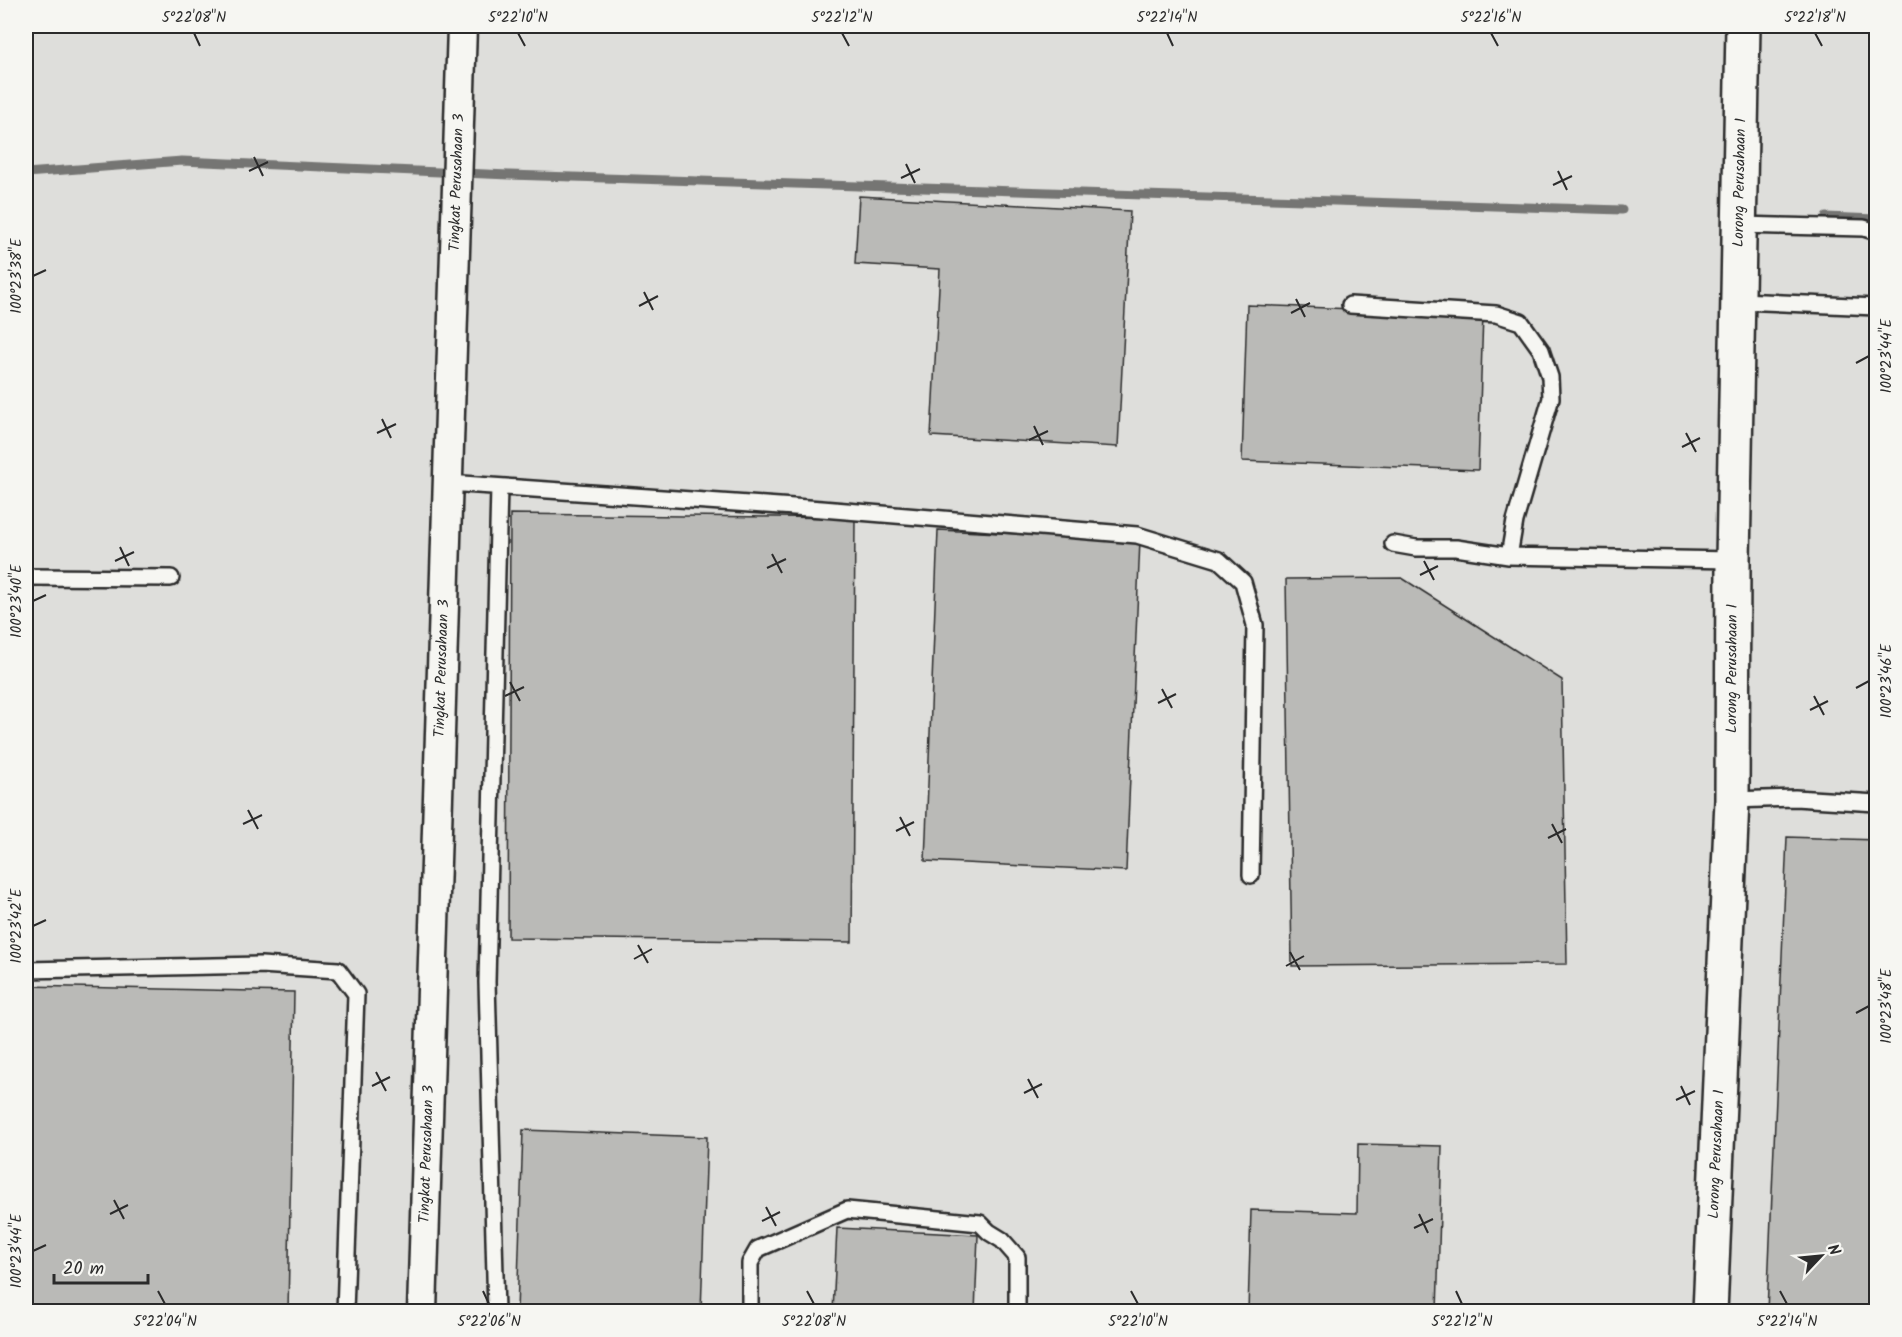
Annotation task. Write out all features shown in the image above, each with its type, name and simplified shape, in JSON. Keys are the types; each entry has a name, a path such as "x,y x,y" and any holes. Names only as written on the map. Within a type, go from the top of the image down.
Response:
{"street":[{"name":"Tingkat Perusahaan 3","path":"422,1311 462,26"},
{"name":"Lorong Perusahaan 1","path":"1710,1311 1732,800 1733,560 1743,26"}],"lane":[{"path":"1740,225 1864,228 1876,232"},
{"path":"1739,301 1876,307"},
{"path":"1350,305 1496,314 1521,322 1541,350 1550,377 1551,398 1515,521 1509,556"},
{"path":"448,483 811,508 1137,535 1219,560 1244,582 1255,625 1251,875"},
{"path":"496,1311 487,982 499,487"},
{"path":"1393,544 1416,548 1456,548 1509,556 1733,560"},
{"path":"26,577 171,578"},
{"path":"1732,800 1795,798 1876,803"},
{"path":"26,970 261,965 338,970 356,994 345,1311"},
{"path":"750,1311 750,1263 758,1249 847,1210 980,1223 1002,1240 1017,1257 1017,1311"}],"shaded area":[{"path":"26,26 1876,26 1876,1311 26,1311"}],"building":[{"path":"859,196 1130,211 1118,447 931,436 940,269 855,264"},
{"path":"1247,305 1483,314 1478,470 1242,461"},
{"path":"1874,493 1876,493 1876,688 1871,687"},
{"path":"510,514 855,518 852,942 508,938"},
{"path":"938,530 1140,540 1126,871 925,861"},
{"path":"1402,578 1562,680 1567,964 1292,966 1286,579"},
{"path":"1787,837 1876,840 1876,1312 1767,1312"},
{"path":"26,986 294,992 288,1312 26,1312"},
{"path":"523,1130 707,1137 701,1312 517,1312"},
{"path":"1358,1144 1442,1146 1437,1312 1248,1312 1251,1210 1357,1213"},
{"path":"837,1228 978,1235 975,1312 833,1312"}],"waterway":[{"path":"26,173 182,161 509,175 1622,210"},
{"path":"1826,217 1876,219"}]}
